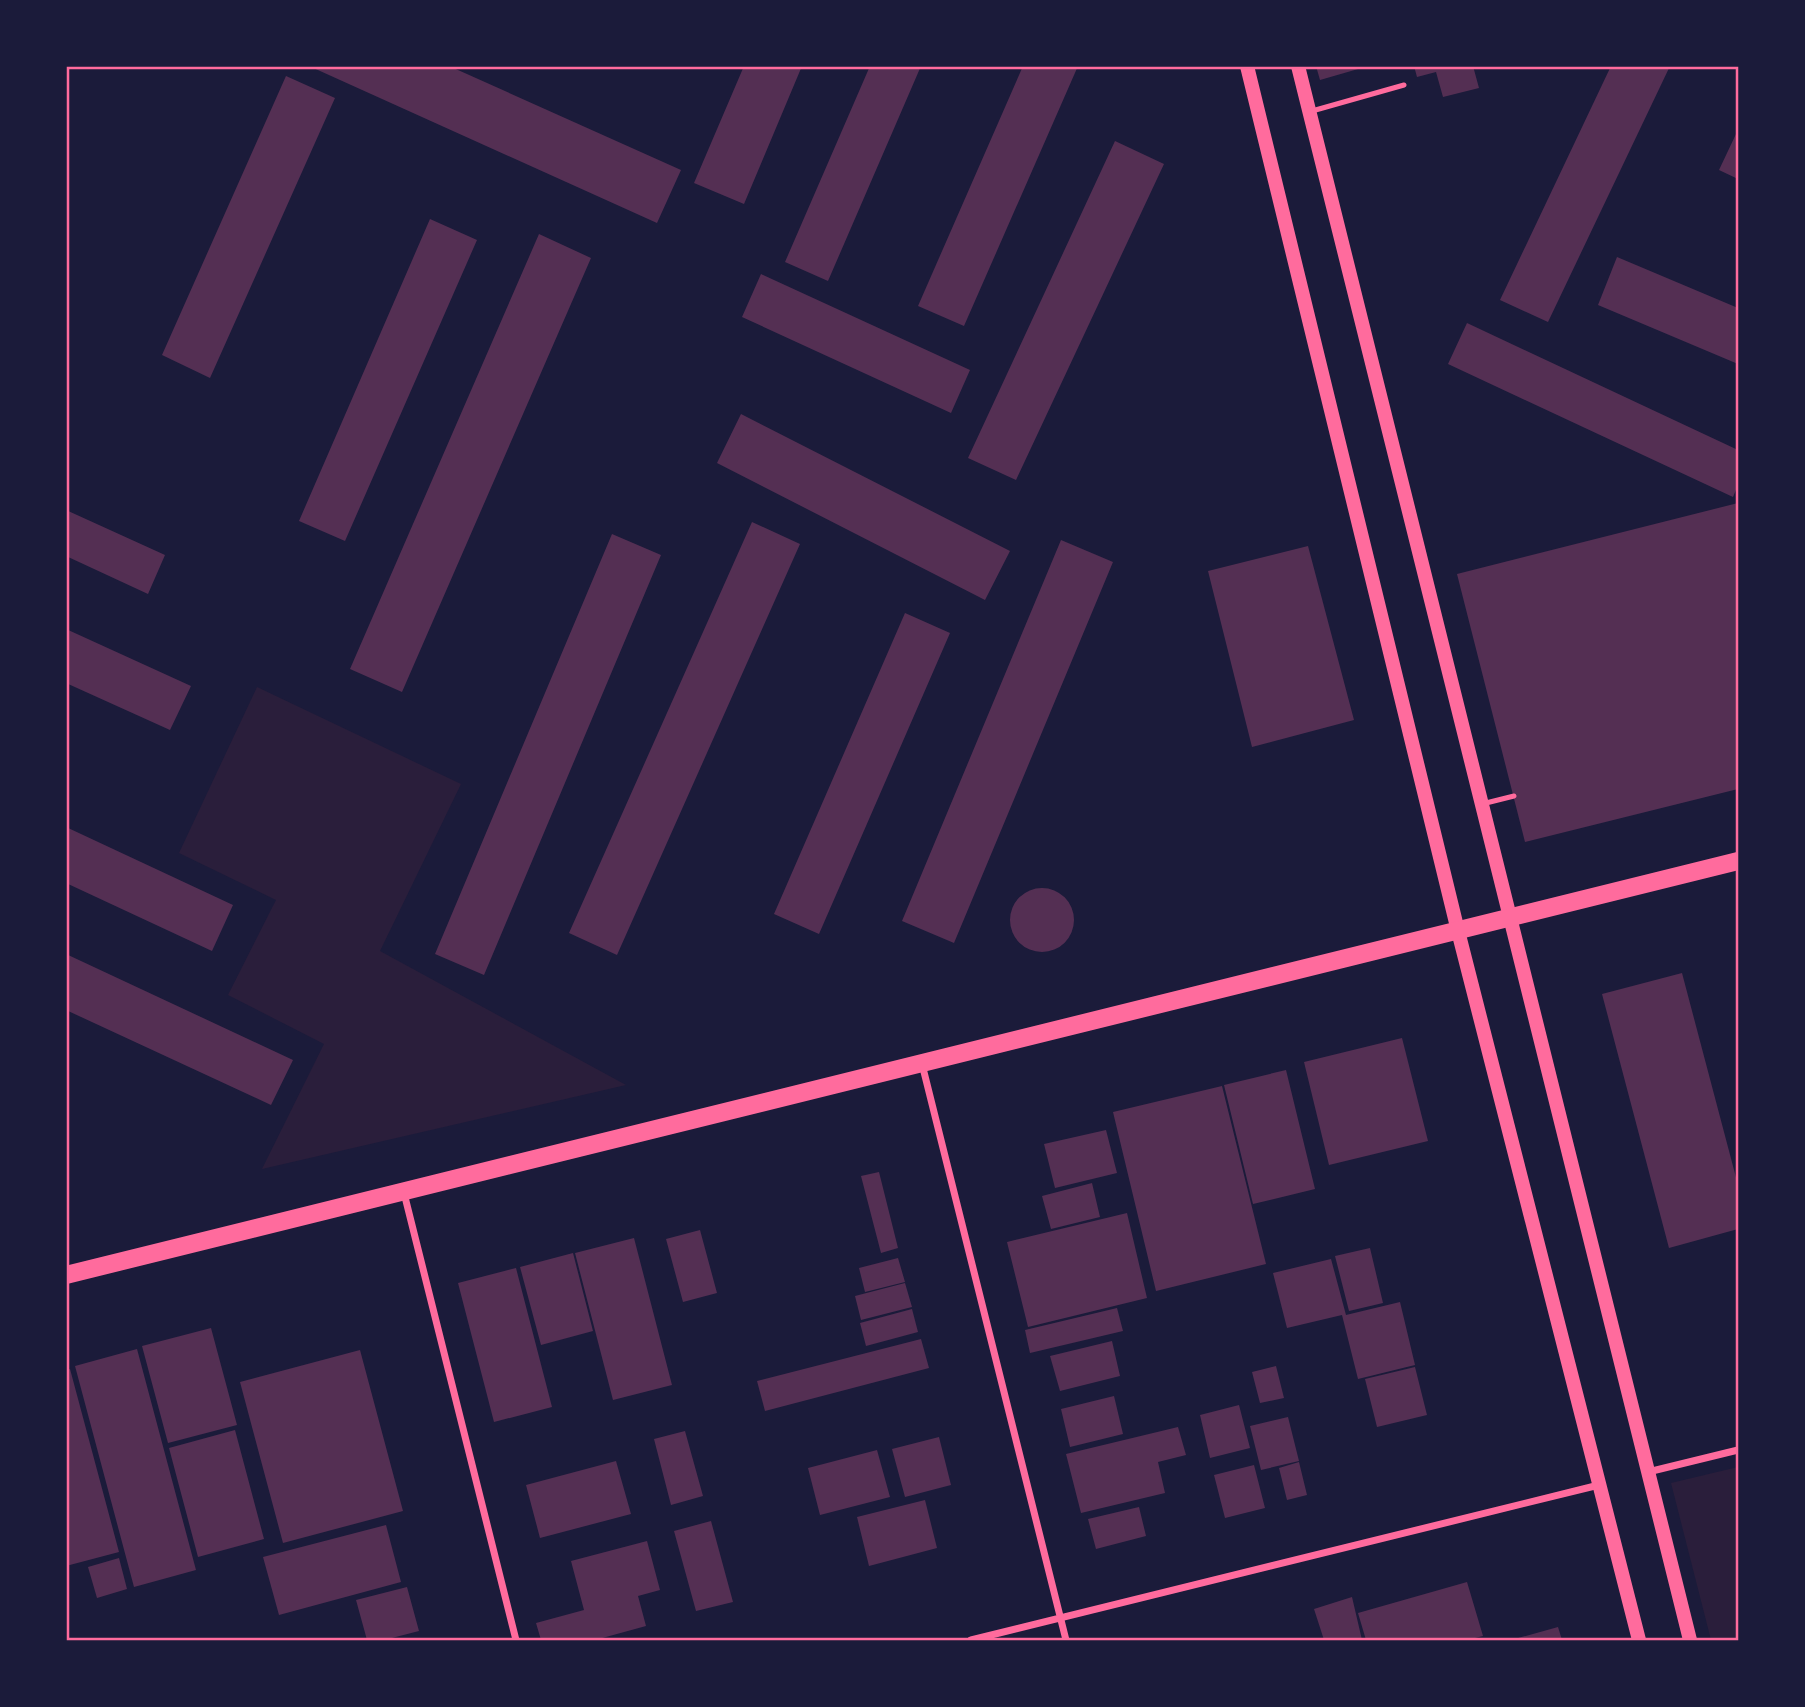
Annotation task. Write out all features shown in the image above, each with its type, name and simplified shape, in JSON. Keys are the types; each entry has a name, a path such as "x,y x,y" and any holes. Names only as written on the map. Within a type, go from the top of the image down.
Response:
{"main road":[{"path":"1247,66 1458,931 1639,1640"},
{"path":"1298,66 1689,1640"},
{"path":"66,1275 1738,861"}],"street":[{"path":"922,1063 1066,1640"},
{"path":"404,1191 516,1640"},
{"path":"1648,1472 1738,1450"},
{"path":"971,1640 1600,1485"}],"lane":[{"path":"1309,112 1404,85"},
{"path":"1482,804 1514,796"}],"shaded area":[{"path":"257,687 461,784 380,951 626,1085 262,1169 324,1044 228,995 276,900 179,853"},
{"path":"1738,1467 1738,1640 1711,1640 1671,1483"}],"building":[{"path":"309,66 449,66 681,170 657,223"},
{"path":"744,66 802,66 744,204 694,183"},
{"path":"870,66 921,66 828,281 785,262"},
{"path":"1023,66 1078,66 964,326 918,306"},
{"path":"1316,66 1365,66 1365,67 1320,80"},
{"path":"1414,66 1473,66 1479,88 1443,97 1436,72 1417,77"},
{"path":"1611,66 1670,66 1548,322 1500,300"},
{"path":"286,76 335,98 210,378 162,355"},
{"path":"1736,134 1738,136 1738,179 1719,170"},
{"path":"1115,141 1164,164 1016,480 968,458"},
{"path":"430,219 477,240 345,541 299,521"},
{"path":"539,234 591,258 402,692 350,669"},
{"path":"1617,257 1738,308 1738,364 1598,305"},
{"path":"761,274 970,370 951,413 742,317"},
{"path":"1467,323 1738,450 1738,485 1733,497 1448,364"},
{"path":"741,414 1010,551 985,600 717,463"},
{"path":"1738,503 1738,789 1525,842 1457,574"},
{"path":"66,510 165,555 148,594 66,556"},
{"path":"752,522 800,544 617,955 569,933"},
{"path":"612,534 661,555 484,975 435,954"},
{"path":"1061,540 1113,562 954,943 902,921"},
{"path":"1308,546 1354,720 1252,747 1208,571"},
{"path":"905,613 950,633 819,934 774,914"},
{"path":"66,629 191,686 170,730 66,683"},
{"path":"66,827 233,905 212,951 66,883"},
{"path":"1042,888 1060,894 1068,902 1074,920 1068,938 1060,946 1042,952 1024,946 1016,938 1010,920 1016,902 1024,894"},
{"path":"66,954 293,1060 271,1105 66,1010"},
{"path":"1682,973 1738,1185 1738,1229 1669,1248 1602,994"},
{"path":"1402,1038 1428,1141 1329,1165 1304,1062"},
{"path":"1286,1070 1315,1189 1253,1204 1224,1085"},
{"path":"1222,1086 1266,1264 1156,1291 1113,1112"},
{"path":"1106,1130 1117,1173 1055,1188 1044,1144"},
{"path":"879,1172 898,1248 881,1253 861,1176"},
{"path":"1092,1183 1100,1217 1051,1229 1042,1196"},
{"path":"1127,1213 1147,1298 1028,1327 1007,1242"},
{"path":"700,1230 717,1293 683,1302 666,1239"},
{"path":"634,1238 672,1385 613,1400 575,1253"},
{"path":"1370,1248 1383,1303 1349,1311 1335,1256"},
{"path":"573,1253 593,1331 541,1345 520,1267"},
{"path":"898,1258 905,1282 865,1292 859,1268"},
{"path":"1331,1259 1346,1315 1400,1302 1415,1365 1358,1379 1342,1315 1287,1328 1273,1273"},
{"path":"516,1268 552,1407 494,1422 458,1283"},
{"path":"905,1283 912,1307 861,1320 855,1296"},
{"path":"1117,1308 1123,1331 1030,1353 1025,1330"},
{"path":"912,1309 918,1332 866,1346 860,1323"},
{"path":"211,1328 237,1425 168,1443 142,1346"},
{"path":"921,1339 929,1368 765,1411 757,1381"},
{"path":"1112,1341 1120,1376 1060,1391 1050,1356"},
{"path":"137,1349 196,1570 134,1587 75,1366"},
{"path":"360,1350 403,1511 283,1543 240,1382"},
{"path":"1276,1366 1284,1398 1260,1403 1252,1372"},
{"path":"1415,1367 1427,1415 1377,1427 1365,1379"},
{"path":"70,1369 119,1552 66,1566 66,1370"},
{"path":"1114,1396 1123,1434 1070,1447 1061,1409"},
{"path":"1239,1405 1250,1448 1210,1458 1200,1415"},
{"path":"1288,1417 1299,1461 1261,1470 1250,1426"},
{"path":"1178,1427 1186,1455 1158,1462 1165,1493 1081,1513 1066,1454"},
{"path":"235,1430 264,1539 198,1557 169,1448"},
{"path":"685,1431 703,1496 671,1505 654,1439"},
{"path":"939,1437 951,1485 905,1497 892,1449"},
{"path":"877,1450 890,1497 820,1515 808,1468"},
{"path":"616,1461 631,1514 540,1538 526,1485"},
{"path":"1299,1462 1307,1495 1287,1500 1279,1468"},
{"path":"1254,1465 1265,1508 1225,1518 1214,1475"},
{"path":"925,1500 937,1548 869,1566 857,1517"},
{"path":"1139,1507 1146,1536 1096,1549 1088,1519"},
{"path":"711,1521 733,1602 696,1611 674,1531"},
{"path":"386,1525 401,1582 279,1615 263,1557"},
{"path":"647,1541 660,1590 638,1596 646,1626 595,1640 541,1640 536,1623 584,1610 571,1561"},
{"path":"119,1558 127,1589 97,1598 88,1567"},
{"path":"1467,1582 1483,1636 1467,1640 1366,1640 1358,1613"},
{"path":"407,1587 419,1631 384,1640 367,1640 356,1600"},
{"path":"1352,1597 1362,1640 1324,1640 1314,1609"},
{"path":"1558,1627 1562,1640 1511,1640"}]}
